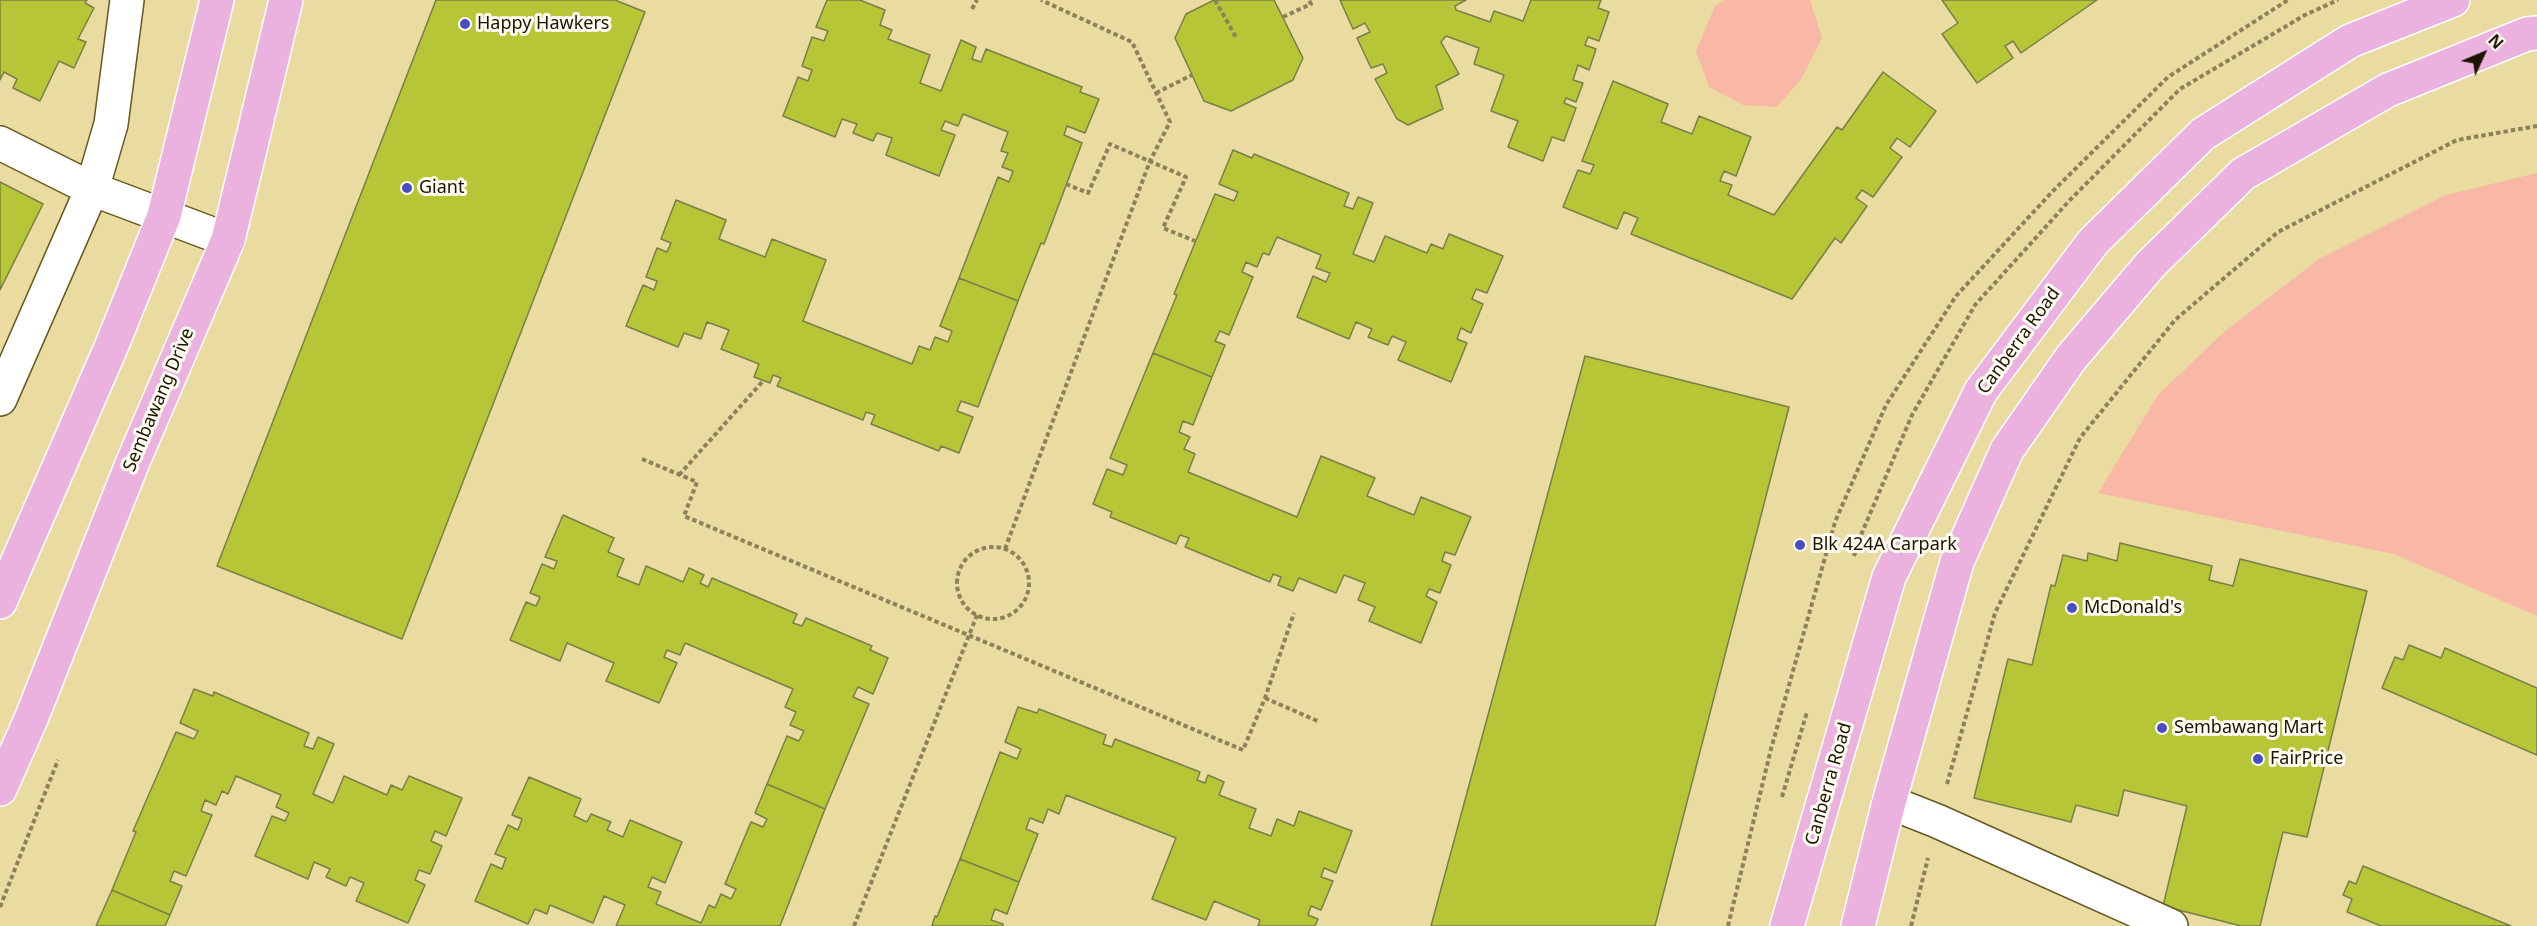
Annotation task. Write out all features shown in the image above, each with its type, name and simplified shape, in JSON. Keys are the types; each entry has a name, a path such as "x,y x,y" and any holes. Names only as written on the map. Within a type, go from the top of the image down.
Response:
{"main road":[{"path":"0,602 112,345 164,216 217,0"},
{"name":"Sembawang Drive","path":"0,789 31,719 132,464 228,240 286,0"},
{"name":"Canberra Road","path":"1787,926 1889,577 1981,391 2093,242 2203,134 2350,41 2453,0"},
{"path":"1858,926 1889,802 1957,562 2007,450 2071,358 2150,265 2243,174 2388,90 2527,34 2537,33"}],"lane":[{"path":"0,399 92,189 111,124 127,0"},
{"path":"0,143 92,189 228,240"},
{"path":"1889,802 1937,821 2170,926"}],"path":[{"path":"972,9 977,0"},
{"path":"1005,549 1150,161 1170,122 1132,42 1041,0"},
{"path":"1215,0 1237,39"},
{"path":"1283,17 1311,4 1309,0"},
{"path":"1156,93 1192,75"},
{"path":"1911,926 1937,821 1995,613 2080,438 2175,320 2277,232 2457,140 2537,126"},
{"path":"1066,184 1088,193 1110,144 1150,161 1186,177 1163,228 1195,241"},
{"path":"679,475 763,381"},
{"path":"642,459 698,482 684,516 1243,750 1265,698 1294,613"},
{"path":"990,547 1005,549 1017,556 1026,568 1029,582 1027,595 1020,607 1008,616 995,619 977,615 968,610 960,598 957,585 958,571 966,559 977,550 990,547"},
{"path":"854,926 977,615"},
{"path":"1265,698 1320,722"}],"shaded area":[{"path":"1725,0 1810,0 1822,38 1801,79 1777,107 1743,105 1709,87 1696,51 1715,6"},
{"path":"2537,173 2537,616 2394,554 2098,493 2158,395 2224,332 2319,259 2446,195"}],"building":[{"path":"0,0 87,0 85,3 94,8 78,39 86,42 74,68 59,61 40,101 13,88 17,79 4,72 0,80"},
{"path":"436,0 615,0 645,12 402,639 217,566"},
{"path":"827,0 860,0 885,10 880,25 892,30 888,39 930,55 920,83 941,91 961,40 976,47 972,59 981,62 986,49 1082,87 1080,92 1099,99 1085,133 1067,126 1064,135 1082,143 1044,244 1041,243 1018,301 959,278 998,177 1009,182 1013,171 1002,167 1008,153 1001,151 1008,132 963,114 958,126 945,121 941,130 955,135 939,176 886,155 892,138 877,133 873,141 853,133 857,124 842,119 835,137 783,116 798,77 808,81 812,70 802,66 812,37 824,41 828,31 816,27"},
{"path":"1214,0 1274,0 1303,58 1293,80 1231,111 1204,101 1175,38 1186,14"},
{"path":"1340,0 1466,0 1455,6 1456,10 1490,22 1494,11 1523,21 1531,0 1601,0 1598,8 1609,12 1599,41 1588,37 1585,45 1596,49 1589,70 1578,65 1573,80 1583,83 1576,102 1566,98 1564,103 1576,108 1564,141 1552,137 1543,161 1508,147 1518,121 1491,111 1504,75 1474,64 1479,48 1446,36 1441,42 1459,74 1436,86 1443,109 1408,125 1397,119 1375,79 1387,73 1383,64 1371,68 1357,38 1370,32 1365,23 1353,29"},
{"path":"1942,0 2097,0 2021,53 2013,41 2005,46 2013,58 1977,83 1942,34 1958,23"},
{"path":"1883,72 1936,111 1910,147 1897,138 1890,148 1902,157 1873,197 1862,190 1856,198 1867,206 1841,243 1835,238 1792,299 1631,234 1638,218 1624,212 1617,229 1563,207 1578,170 1590,174 1594,165 1582,161 1613,81 1668,104 1661,122 1692,134 1699,116 1751,137 1736,176 1724,171 1720,181 1732,185 1728,195 1774,215 1837,127 1842,130"},
{"path":"1233,150 1252,158 1254,154 1349,193 1344,206 1353,209 1358,197 1373,203 1353,254 1374,262 1385,236 1427,253 1431,244 1443,249 1449,234 1503,256 1487,293 1476,289 1472,299 1483,304 1471,333 1461,328 1457,339 1467,343 1451,382 1398,360 1406,342 1392,336 1388,345 1368,337 1372,329 1356,322 1349,339 1297,317 1313,276 1326,282 1330,273 1316,268 1321,255 1277,237 1269,255 1263,253 1257,267 1246,262 1242,272 1253,277 1229,335 1220,331 1215,341 1225,345 1212,377 1153,353 1177,295 1174,294 1215,194 1234,201 1238,192 1219,184"},
{"path":"0,182 43,204 0,290"},
{"path":"676,200 726,220 719,239 765,257 772,239 826,260 803,321 912,364 919,346 930,350 935,337 948,342 952,331 940,326 959,278 1018,301 978,407 961,401 957,411 973,417 959,453 941,446 939,451 871,424 875,415 866,412 863,420 777,386 781,378 773,375 770,383 754,377 759,364 721,349 729,330 707,322 701,339 684,333 678,347 626,326 643,285 654,290 657,281 646,277 657,248 667,252 671,243 661,239"},
{"path":"1153,353 1212,377 1193,425 1183,421 1179,432 1190,437 1184,449 1195,454 1188,472 1297,517 1321,456 1375,478 1367,496 1414,515 1421,497 1471,517 1455,555 1445,552 1442,561 1451,565 1440,593 1429,589 1426,596 1437,602 1421,643 1369,621 1375,607 1358,600 1365,583 1344,575 1336,593 1299,578 1293,591 1278,585 1281,577 1273,574 1270,582 1185,547 1189,538 1180,535 1176,544 1110,517 1112,512 1093,504 1107,469 1123,475 1127,465 1110,458"},
{"path":"1585,356 1789,407 1655,926 1431,926"},
{"path":"563,515 614,538 608,552 624,559 617,576 639,585 646,566 683,582 689,568 704,575 700,583 708,587 712,578 797,614 793,623 802,626 806,618 872,646 870,650 888,658 873,694 858,687 853,697 869,704 825,809 767,784 787,736 799,741 804,731 790,725 796,712 785,707 793,689 685,643 680,655 667,650 664,657 677,663 659,703 606,681 614,663 567,643 560,661 510,640 526,602 536,606 540,597 530,593 542,564 554,569 557,561 545,557"},
{"name":"Sembawang Mart","path":"2120,543 2212,566 2209,580 2233,586 2240,559 2367,591 2307,837 2283,832 2260,926 2241,926 2163,906 2187,806 2124,790 2118,816 2076,805 2071,822 1974,798 2008,659 2032,665 2051,585 2055,586 2063,555 2087,561 2088,553 2117,561"},
{"path":"2409,645 2441,658 2445,648 2537,688 2537,755 2382,688 2395,657 2403,660"},
{"path":"194,689 213,696 214,692 309,733 304,746 313,749 318,737 334,744 313,794 333,803 344,776 387,795 391,785 402,790 409,776 462,798 446,836 435,831 431,841 442,846 430,874 419,870 415,880 425,885 408,923 356,901 364,883 350,877 346,886 326,877 330,869 314,862 308,879 255,856 272,816 285,821 289,813 276,807 281,795 236,776 228,794 222,791 216,805 205,800 201,811 212,815 186,876 174,871 170,881 182,886 170,915 112,890 136,832 133,831 176,732 194,739 198,731 180,723"},
{"path":"1018,707 1037,713 1039,709 1106,735 1103,744 1112,747 1115,739 1200,772 1197,780 1205,783 1208,775 1224,782 1219,795 1256,809 1249,828 1271,836 1277,819 1294,826 1299,811 1352,831 1336,873 1324,868 1321,877 1333,881 1321,910 1311,906 1308,915 1318,919 1315,926 1258,926 1260,920 1214,901 1206,920 1152,899 1176,838 1066,795 1059,814 1048,809 1043,823 1030,818 1026,829 1038,834 1019,882 960,859 1000,752 1017,759 1021,749 1005,742"},
{"path":"529,777 581,799 574,816 587,822 591,814 611,822 607,830 623,837 630,820 682,842 665,883 652,877 648,887 661,892 656,904 701,923 709,905 715,908 721,894 731,899 736,889 725,884 751,822 763,827 767,819 755,813 767,784 825,809 780,926 616,926 625,905 604,896 593,923 550,905 547,914 535,909 528,924 475,901 491,864 502,869 506,858 495,854 508,825 518,830 522,819 512,815"},
{"path":"960,859 1019,882 1007,914 995,909 991,920 1003,926 932,926"},
{"path":"2363,866 2511,926 2381,926 2347,912 2352,899 2343,895 2349,881 2356,884"},
{"path":"112,890 170,915 165,926 96,926"}],"place":[{"name":"Happy Hawkers","path":"465,24"},
{"name":"Giant","path":"407,188"},
{"name":"Blk 424A Carpark","path":"1800,545"},
{"name":"McDonald's","path":"2072,608"},
{"name":"Sembawang Mart","path":"2162,728"},
{"name":"FairPrice","path":"2258,759"}]}
